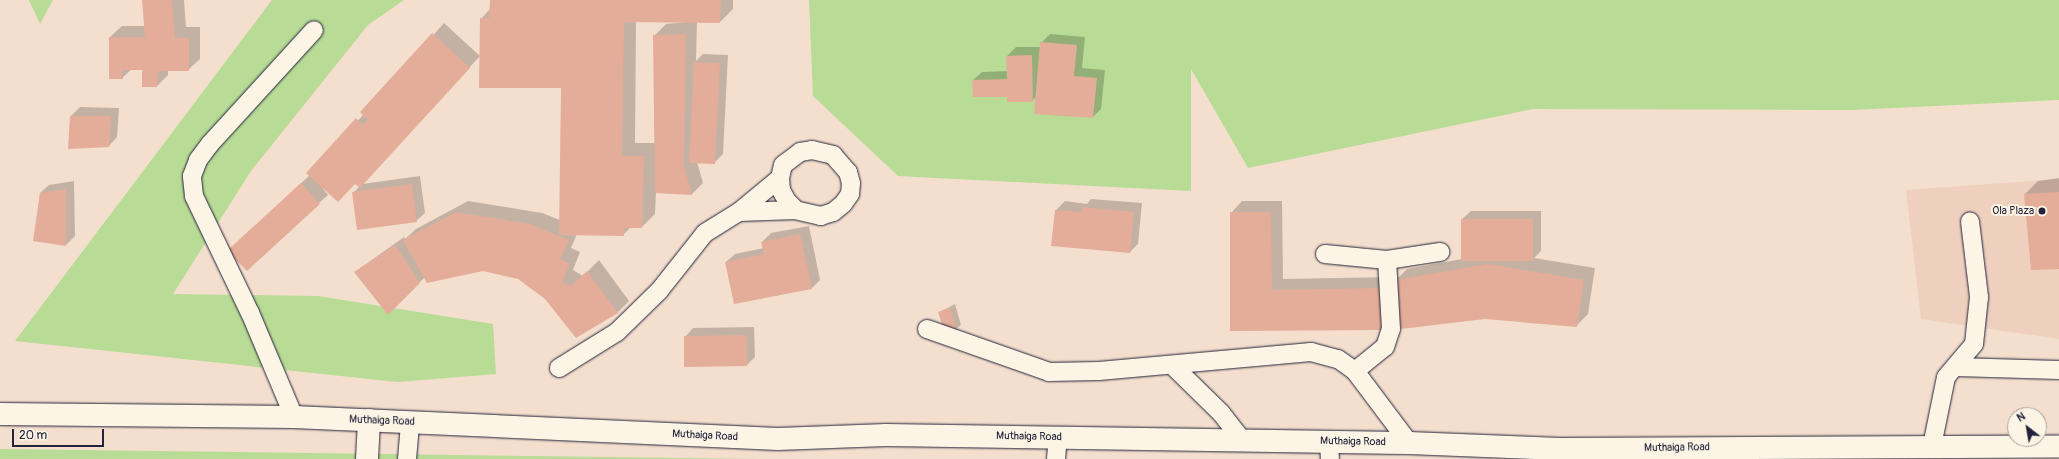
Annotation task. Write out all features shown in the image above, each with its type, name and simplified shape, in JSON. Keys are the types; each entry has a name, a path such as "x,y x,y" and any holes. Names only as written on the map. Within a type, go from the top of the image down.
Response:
{"main road":[{"name":"Muthaiga Road","path":"0,414 294,417 778,439 886,434 1243,441 1330,451 1409,443 1559,454 1851,452 1932,446 2059,446"},
{"path":"366,459 369,420"}],"lane":[{"path":"294,417 250,313 194,196 192,176 198,160 210,144 314,30"},
{"path":"812,150 833,155 848,172 850,194 843,204 833,212 821,216 808,215 796,210 787,201 782,190 780,178 783,165 790,157 812,150"},
{"path":"558,368 617,332 659,291 705,232 738,212 780,178"},
{"path":"738,212 796,210"},
{"path":"1932,446 1946,378 1974,344 1979,296 1970,222"},
{"path":"1324,254 1388,260 1440,252"},
{"path":"1355,371 1385,347 1391,329 1388,260"},
{"path":"926,329 1049,372 1172,365 1311,352 1338,359 1355,371 1409,443"},
{"path":"1172,365 1221,413 1243,441"},
{"path":"1956,367 2059,370"},
{"path":"407,459 410,422"},
{"path":"1056,459 1058,438"}],"shaded area":[{"path":"2059,179 2059,339 1921,319 1906,190"}],"green space":[{"path":"29,0 53,0 40,24"},
{"path":"272,0 404,0 368,25 251,171 173,294 318,296 493,324 496,374 397,382 15,341"},
{"path":"809,0 2059,0 2059,100 1852,110 1533,109 1248,168 1191,69 1191,191 898,176 813,96"},
{"path":"0,449 763,459 0,459"}],"building":[{"path":"142,0 172,0 175,38 189,38 189,71 158,71 157,87 142,87 142,70 122,70 123,79 109,79 109,37 145,37"},
{"path":"490,0 721,0 720,23 624,22 622,156 644,156 642,228 624,228 624,236 559,235 561,88 479,88 480,18 489,18"},
{"path":"432,33 470,68 360,188 355,184 338,202 306,173 356,118 363,125 368,120 360,112"},
{"path":"686,34 684,166 692,195 655,193 653,35"},
{"path":"1040,42 1077,45 1074,76 1097,78 1093,118 1034,114"},
{"path":"1032,55 1033,102 1007,102 1007,97 973,97 972,80 1007,79 1006,56"},
{"path":"694,62 720,63 715,164 689,163"},
{"path":"70,116 111,116 109,147 68,149"},
{"path":"301,183 320,204 247,271 227,251"},
{"path":"412,184 417,222 357,230 352,192"},
{"path":"66,189 66,246 33,241 40,193"},
{"name":"Ola Plaza","path":"2059,192 2059,269 2031,270 2024,194"},
{"path":"1082,207 1134,212 1130,253 1051,246 1055,210 1081,212"},
{"path":"456,212 530,224 569,240 560,259 570,264 562,282 571,286 587,271 618,313 576,338 545,299 518,279 483,271 427,283 403,240"},
{"path":"1230,212 1271,212 1272,290 1382,288 1382,330 1230,331"},
{"path":"1461,219 1533,219 1533,261 1461,261"},
{"path":"800,234 812,289 734,304 725,262 764,254 761,242"},
{"path":"395,245 420,283 388,315 354,272"},
{"path":"1488,264 1584,280 1577,327 1485,319 1401,329 1394,280"},
{"path":"950,308 957,330 945,333 938,312"},
{"path":"746,335 747,366 684,367 684,336"}],"place":[{"name":"Ola Plaza","path":"2042,211"}]}
